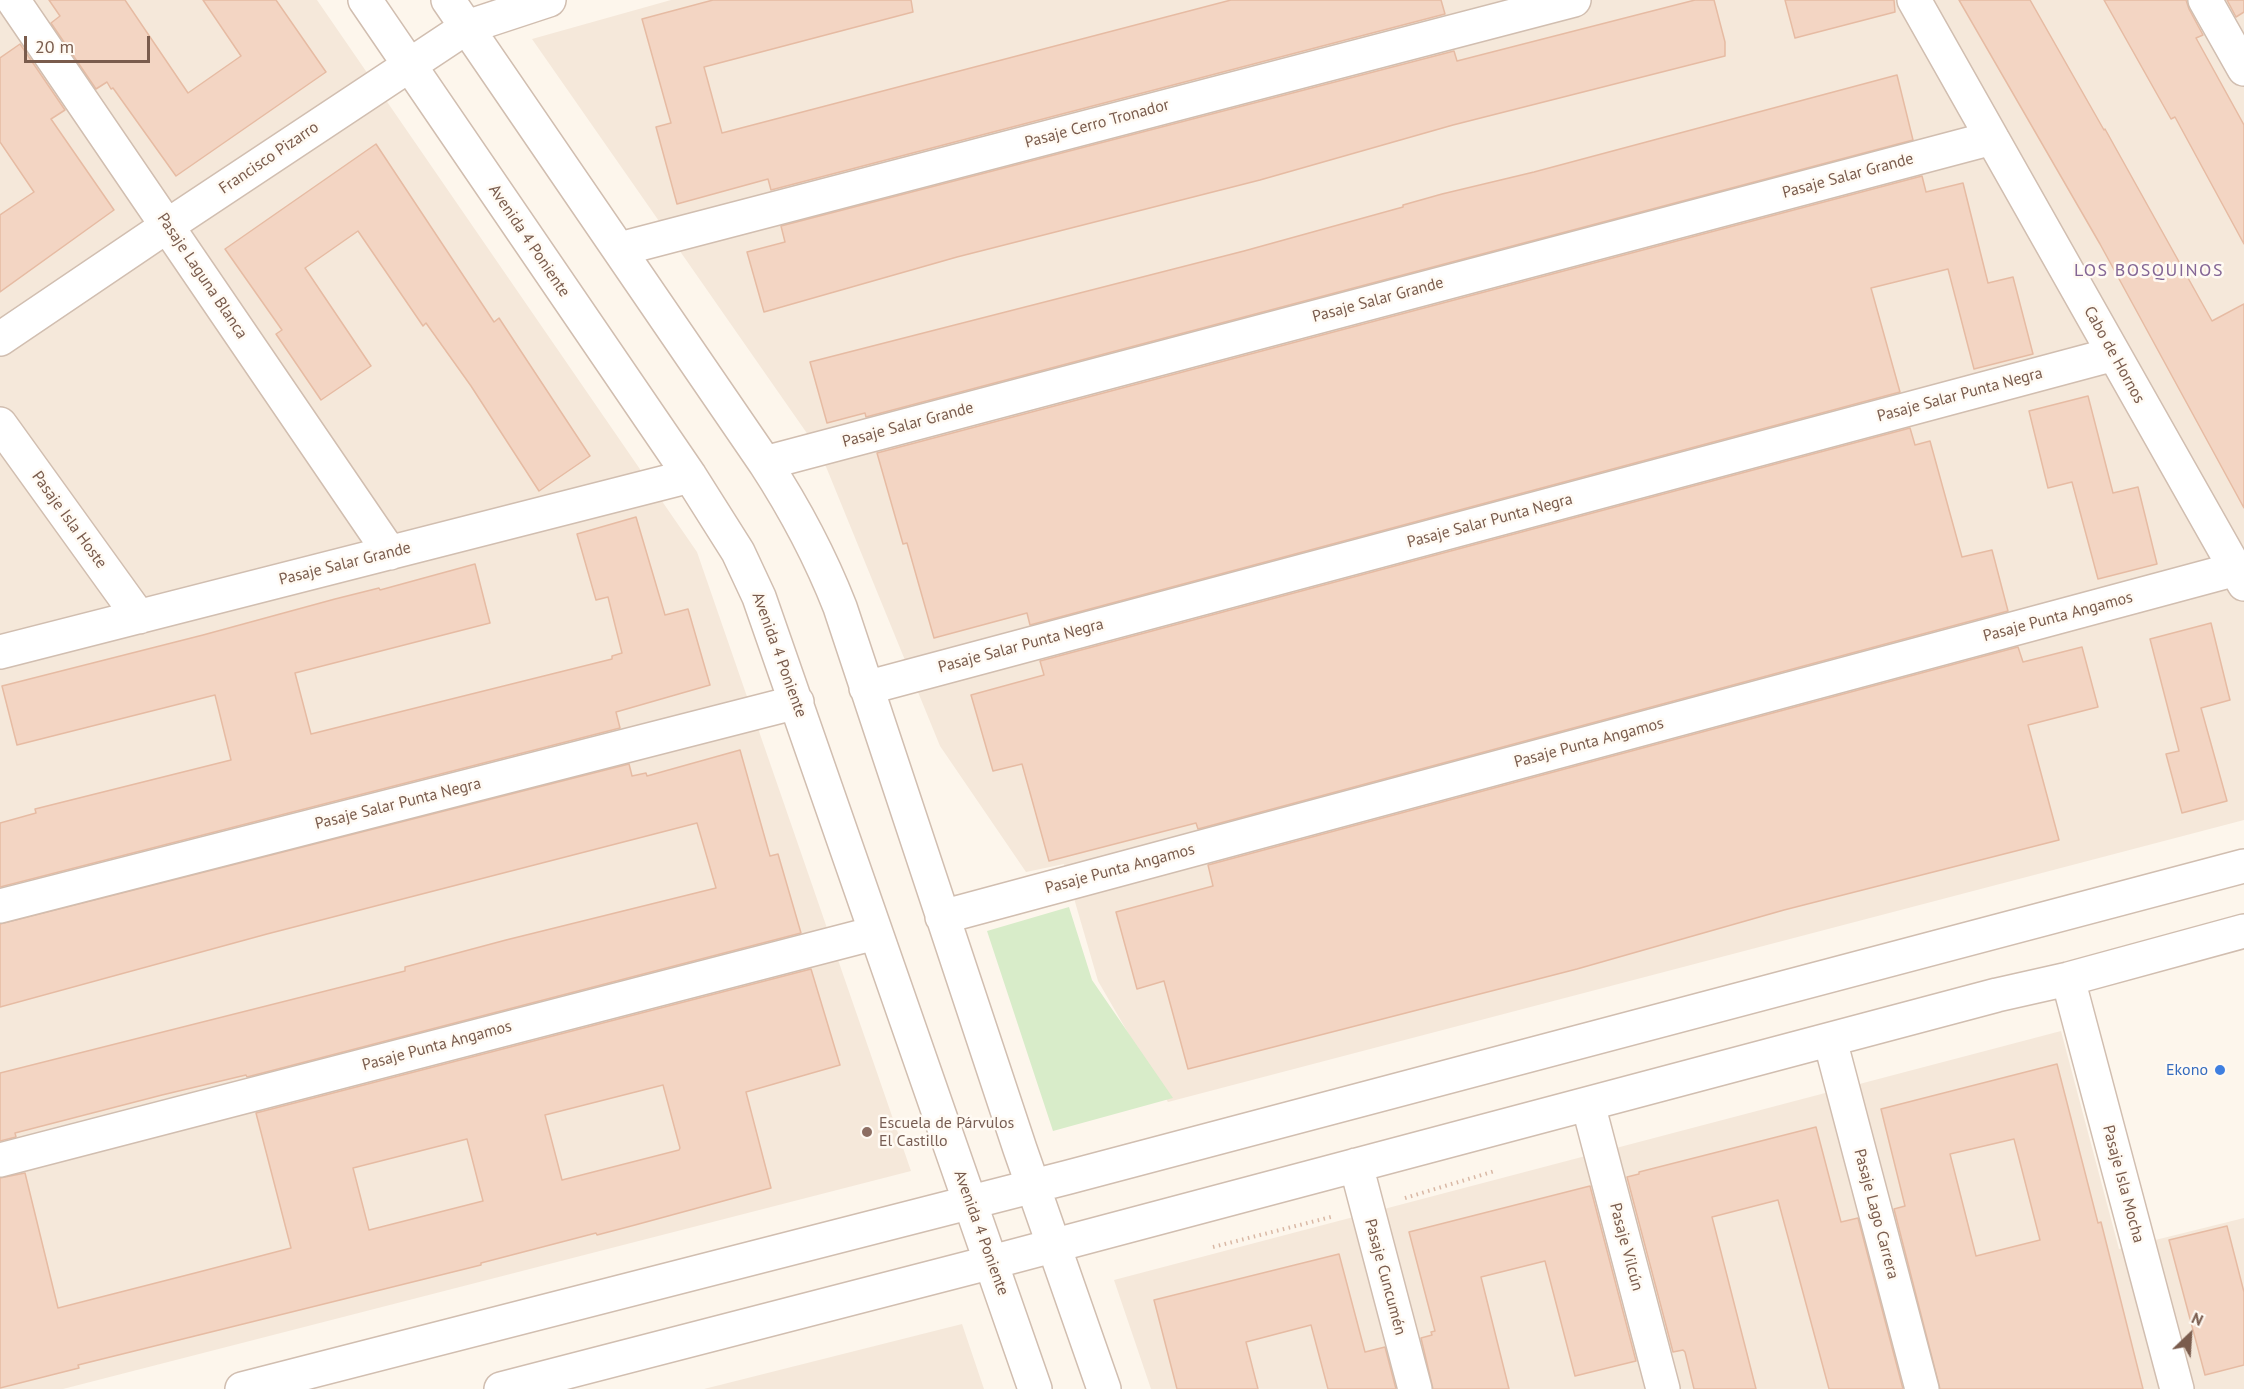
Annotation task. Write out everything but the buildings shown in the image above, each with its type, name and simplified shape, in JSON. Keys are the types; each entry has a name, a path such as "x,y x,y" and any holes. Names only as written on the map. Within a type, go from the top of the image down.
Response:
{"street":[{"name":"Pasaje Laguna Blanca","path":"13,0 390,553"},
{"name":"Avenida 4 Poniente","path":"365,0 690,476 742,561 759,597 1035,1389"},
{"path":"448,0 765,463 788,499 826,571 1033,1186 1104,1389"},
{"name":"Francisco Pizarro","path":"0,339 408,64 467,27 549,0"},
{"name":"Pasaje Cerro Tronador","path":"620,249 1574,0"},
{"name":"Cabo de Hornos","path":"1914,0 2240,577"},
{"path":"2205,0 2244,69"},
{"name":"Pasaje Salar Grande","path":"765,463 1992,138"},
{"name":"Pasaje Salar Punta Negra","path":"867,688 2114,354"},
{"name":"Pasaje Isla Hoste","path":"0,424 139,617"},
{"name":"Pasaje Salar Grande","path":"0,652 690,476"},
{"name":"Pasaje Punta Angamos","path":"942,917 2240,577"},
{"name":"Pasaje Salar Punta Negra","path":"0,906 796,702"},
{"path":"243,1389 1033,1186 2244,866"},
{"path":"501,1389 1054,1246 2244,931"},
{"name":"Pasaje Punta Angamos","path":"0,1160 875,933"},
{"name":"Pasaje Isla Mocha","path":"2068,979 2177,1389"},
{"name":"Pasaje Lago Carrera","path":"1830,1040 1922,1389"},
{"name":"Pasaje Vilcún","path":"1588,1104 1663,1389"},
{"name":"Pasaje Cuncumén","path":"1356,1165 1415,1389"}],"shaded area":[{"path":"0,0 317,0 697,552 911,1171 63,1389 0,1389"},
{"path":"671,0 2244,0 2244,820 1168,1102 1098,981 1064,864 1026,872 940,746 820,452 532,39"},
{"path":"2061,1031 2119,1249 2244,1218 2244,1389 1151,1389 1114,1280"},
{"path":"962,1324 984,1389 704,1389"}],"green space":[{"path":"1069,907 1092,980 1173,1098 1053,1131 987,931"}],"place":[{"name":"Ekono","path":"2220,1070"},
{"name":"Escuela de Párvulos El Castillo","path":"867,1132"}],"district":[{"name":"LOS BOSQUINOS","path":"2149,271"}]}
